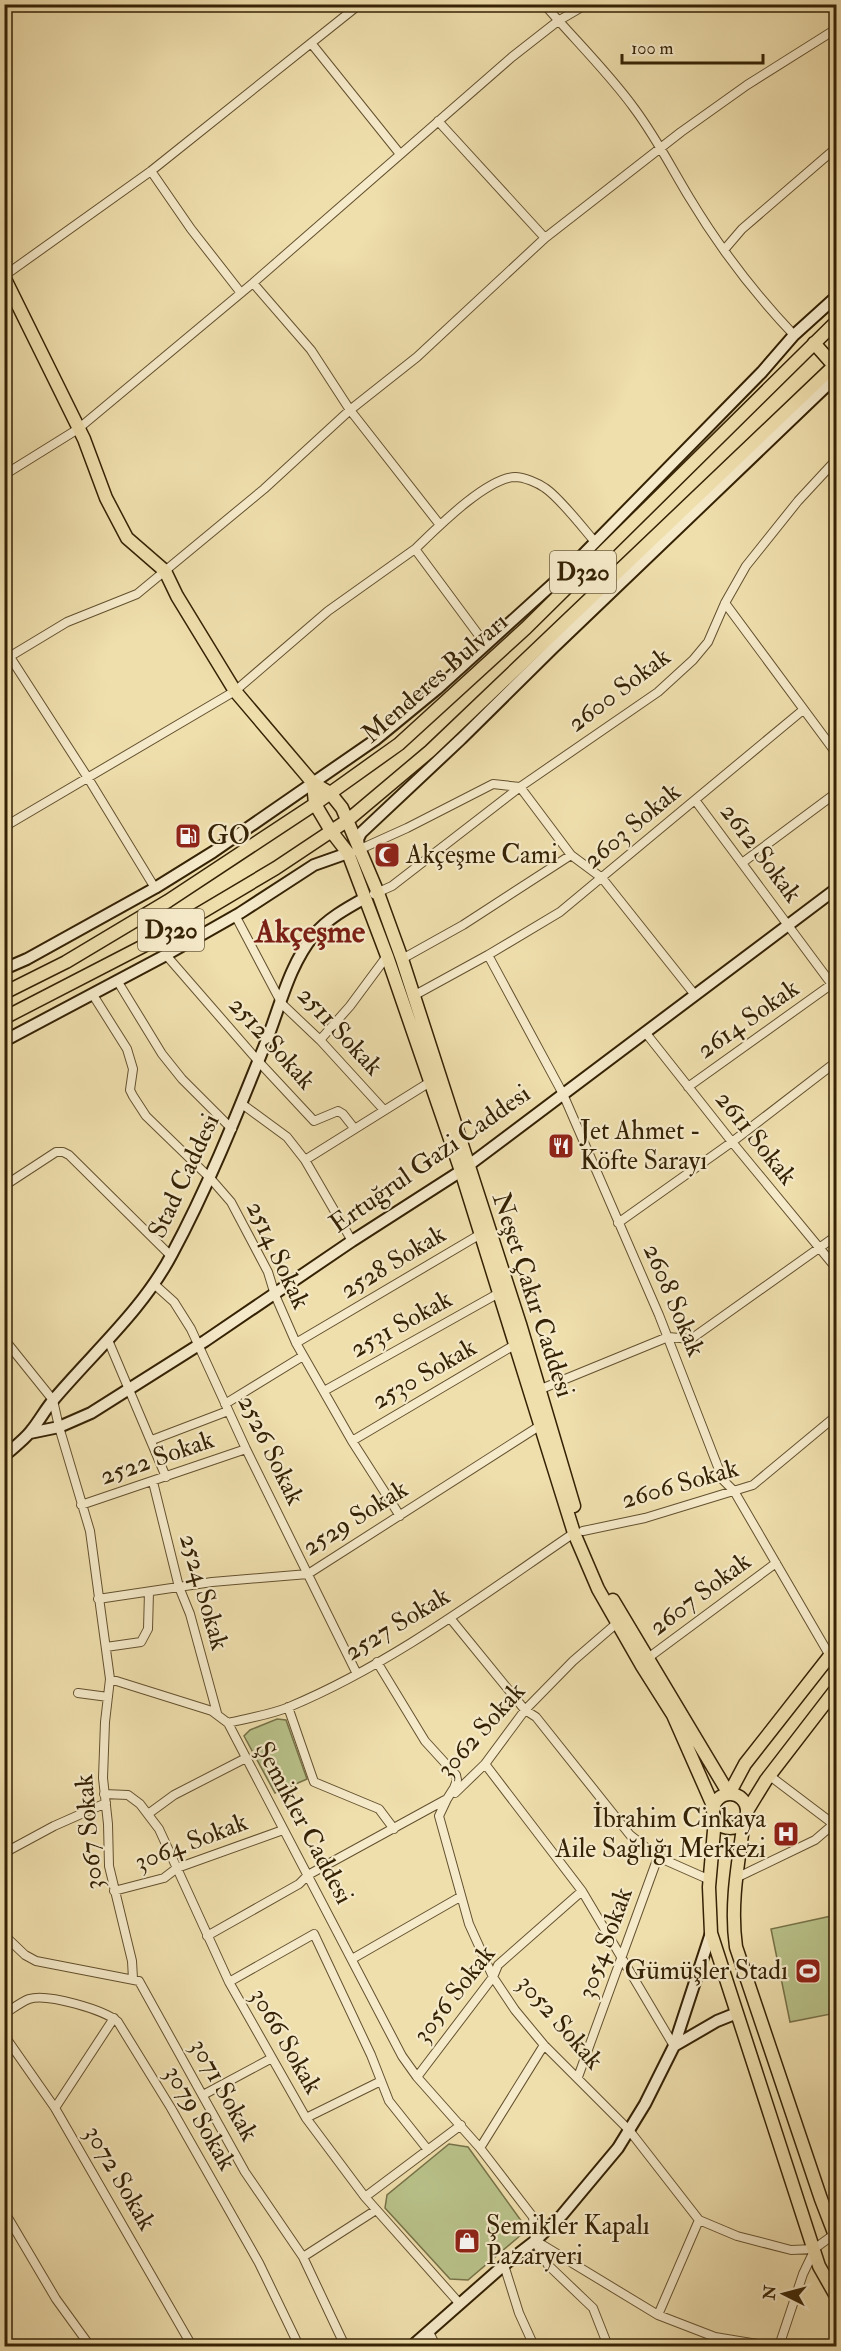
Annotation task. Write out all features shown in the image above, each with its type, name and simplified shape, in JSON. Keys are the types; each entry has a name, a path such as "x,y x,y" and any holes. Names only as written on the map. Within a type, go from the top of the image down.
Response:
{"main road":[{"path":"4,276 78,429 106,498 127,538 165,572 177,596 235,691 313,783 330,793"},
{"path":"4,969 27,959 155,888 213,852 375,740 437,689 596,542 762,372 794,335 837,297"},
{"name":"Menderes Bulvarı","path":"4,993 66,962 168,902 315,804 399,744 526,628 814,343 834,327"},
{"path":"4,1041 166,955 314,865 354,852 361,833 461,739 836,369 814,343"},
{"name":"Menderes Bulvarı","path":"4,1018 155,939 276,868 348,820 430,751 720,473 836,369"},
{"path":"313,783 315,804"},
{"name":"Neşet Çakır Caddesi","path":"330,793 348,820 365,898 430,1082 464,1168 541,1389 579,1532 610,1596 729,1794"},
{"name":"Neşet Çakır Caddesi","path":"315,804 331,831 354,852 378,892 415,995 464,1168 479,1235 598,1589 673,1715 714,1813"},
{"name":"Ertuğrul Gazi Caddesi","path":"30,1433 59,1427 91,1413 198,1346 464,1168 837,889"},
{"name":"Stad Caddesi","path":"4,1456 30,1433 53,1400 108,1340 154,1284 211,1179 282,1004 289,980 314,934 338,914 365,898"},
{"path":"833,1652 745,1764 729,1794 719,1798 714,1813 710,1880 711,1933 819,2266 837,2296"},
{"path":"714,1813 723,1827 734,1828 745,1816 770,1776 837,1689"},
{"path":"729,1794 742,1799 745,1816 732,1923 736,1947 821,2199 836,2236"},
{"path":"412,2346 504,2265 535,2241 569,2206 618,2148 645,2104 674,2046 711,1933"},
{"path":"674,2046 717,2021 737,2013"}],"street":[{"path":"4,276 151,171 360,4"},
{"path":"544,4 632,105 661,147 690,198 724,250 761,301 794,335"},
{"path":"4,474 78,429 253,283 512,57 558,21 587,4"},
{"path":"155,888 88,778 7,658 67,622 136,594 264,489 350,410 417,357 545,238 661,147 747,85 837,29"},
{"path":"311,43 400,154"},
{"path":"438,121 545,238"},
{"path":"724,250 742,230 837,148"},
{"path":"151,171 191,229 241,293"},
{"path":"253,283 311,350 350,410 440,525"},
{"name":"2600 Sokak","path":"365,898 392,886 520,787 658,692 693,660 708,642 724,603 746,566 771,533 837,460"},
{"path":"4,827 235,691 328,611 415,549 440,525 499,481 516,477 546,488 596,542"},
{"path":"415,549 486,645"},
{"path":"724,603 837,753"},
{"name":"2603 Sokak","path":"415,995 560,912 803,710"},
{"path":"354,852 493,784 520,787 571,855 602,878 695,995"},
{"path":"742,863 837,793"},
{"name":"2612 Sokak","path":"695,800 834,987"},
{"path":"402,959 464,925 571,855"},
{"name":"2511 Sokak","path":"235,915 282,1004 320,1040 384,1110"},
{"name":"2512 Sokak","path":"166,955 259,1062 315,1121 338,1111 354,1128"},
{"name":"2608 Sokak","path":"488,955 563,1094 668,1338 723,1480 734,1491 776,1563 833,1652"},
{"path":"320,1040 350,1006 387,956"},
{"path":"118,982 162,1054 232,1129"},
{"name":"2614 Sokak","path":"688,1087 834,987"},
{"name":"2514 Sokak","path":"93,995 127,1049 133,1069 130,1090 132,1096 146,1116 211,1179 231,1202 268,1272 275,1295 296,1343 352,1441 400,1516"},
{"name":"2611 Sokak","path":"645,1032 732,1142 837,1268"},
{"path":"618,1223 732,1142 837,1062"},
{"path":"305,1160 430,1082"},
{"path":"242,1104 287,1137 305,1160 352,1241"},
{"path":"4,1186 56,1152 69,1155 171,1256"},
{"name":"2528 Sokak","path":"296,1343 479,1235"},
{"path":"541,1389 668,1338 691,1339 822,1249 837,1236"},
{"name":"2526 Sokak","path":"154,1284 174,1302 191,1329 226,1408 357,1674"},
{"name":"2531 Sokak","path":"324,1391 499,1293"},
{"path":"4,1339 53,1400 90,1531 110,1679"},
{"path":"108,1340 153,1440 166,1477"},
{"name":"2530 Sokak","path":"352,1441 516,1344"},
{"path":"153,1440 226,1408 303,1356"},
{"name":"2606 Sokak","path":"579,1532 645,1518 753,1485 837,1416"},
{"name":"2529 Sokak","path":"98,1599 179,1587 308,1574 541,1425"},
{"name":"2522 Sokak","path":"81,1505 246,1449"},
{"name":"2524 Sokak","path":"153,1482 179,1587 217,1713"},
{"name":"2527 Sokak","path":"228,1723 288,1707 357,1674 450,1618 579,1532"},
{"name":"2607 Sokak","path":"648,1658 776,1563"},
{"path":"106,1647 141,1642 148,1629 149,1592"},
{"path":"450,1618 525,1710 536,1717 630,1835 658,1857 710,1880"},
{"name":"3062 Sokak","path":"207,1936 298,1884 308,1875 447,1799 484,1764 525,1710 573,1661 617,1623"},
{"name":"3052 Sokak","path":"376,1662 425,1741 458,1780 439,1816 468,1923 493,1977 515,2010 544,2044 629,2130 699,2220 737,2236 791,2250 814,2250"},
{"name":"Şemikler Caddesi","path":"110,1679 217,1713 228,1723 402,2056 417,2077 480,2148 533,2217 535,2241 548,2265 593,2308 608,2346"},
{"name":"3067 Sokak","path":"110,1679 105,1732 104,1794 109,1866 132,1961 133,1979"},
{"path":"78,1692 108,1697"},
{"path":"288,1707 314,1782 379,1809 394,1829"},
{"path":"148,1814 174,1795 246,1758"},
{"path":"484,1764 582,1891 674,2046"},
{"path":"736,1878 815,1840 836,1824 770,1776"},
{"name":"3066 Sokak","path":"104,1794 128,1795 140,1804 159,1828 229,1982 306,2118 364,2197 460,2304"},
{"path":"4,1853 54,1826 106,1803"},
{"name":"3064 Sokak","path":"114,1891 164,1878 177,1868 283,1830"},
{"name":"3054 Sokak","path":"578,2077 658,1857"},
{"name":"3056 Sokak","path":"417,2077 493,1977 498,1965 582,1891"},
{"path":"352,1959 460,1898"},
{"path":"229,1982 314,1934 371,2055 389,2102 428,2150"},
{"path":"4,1935 36,1962 133,1979"},
{"name":"3071 Sokak","path":"133,1979 139,1981 245,2172 303,2257 345,2346"},
{"path":"4,2014 29,1999 40,1998 51,1999 114,2018 55,2108"},
{"name":"3079 Sokak","path":"114,2018 171,2108 236,2222 259,2263 299,2346"},
{"name":"3072 Sokak","path":"4,2035 55,2108 192,2346"},
{"path":"480,2148 544,2044"},
{"path":"203,2095 272,2058"},
{"path":"306,2118 381,2080"},
{"path":"364,2197 461,2125"},
{"path":"303,2257 376,2210"},
{"path":"4,2211 56,2299 90,2346"},
{"path":"658,2315 699,2220"},
{"path":"779,2346 802,2274 814,2250 836,2236"},
{"path":"535,2241 658,2315 715,2337 770,2346"},
{"path":"504,2265 519,2313 534,2346"},
{"path":"429,2332 436,2346"},
{"path":"712,2346 715,2337"}],"green space":[{"path":"277,1719 286,1720 307,1779 275,1793 244,1736 250,1730"},
{"name":"Gümüşler Stadı","path":"836,1915 836,2013 790,2022 771,1929"},
{"path":"449,2144 468,2147 522,2222 521,2235 468,2280 450,2279 385,2208 387,2195"}],"place":[{"name":"GO","path":"188,836"},
{"name":"Akçeşme Cami","path":"387,855"},
{"name":"Jet Ahmet - Köfte Sarayı","path":"561,1146"},
{"name":"İbrahim Cinkaya Aile Sağlığı Merkezi","path":"786,1834"},
{"name":"Gümüşler Stadı","path":"808,1971"},
{"name":"Şemikler Kapalı Pazaryeri","path":"467,2241"}],"district":[{"name":"Akçeşme","path":"310,932"}]}
